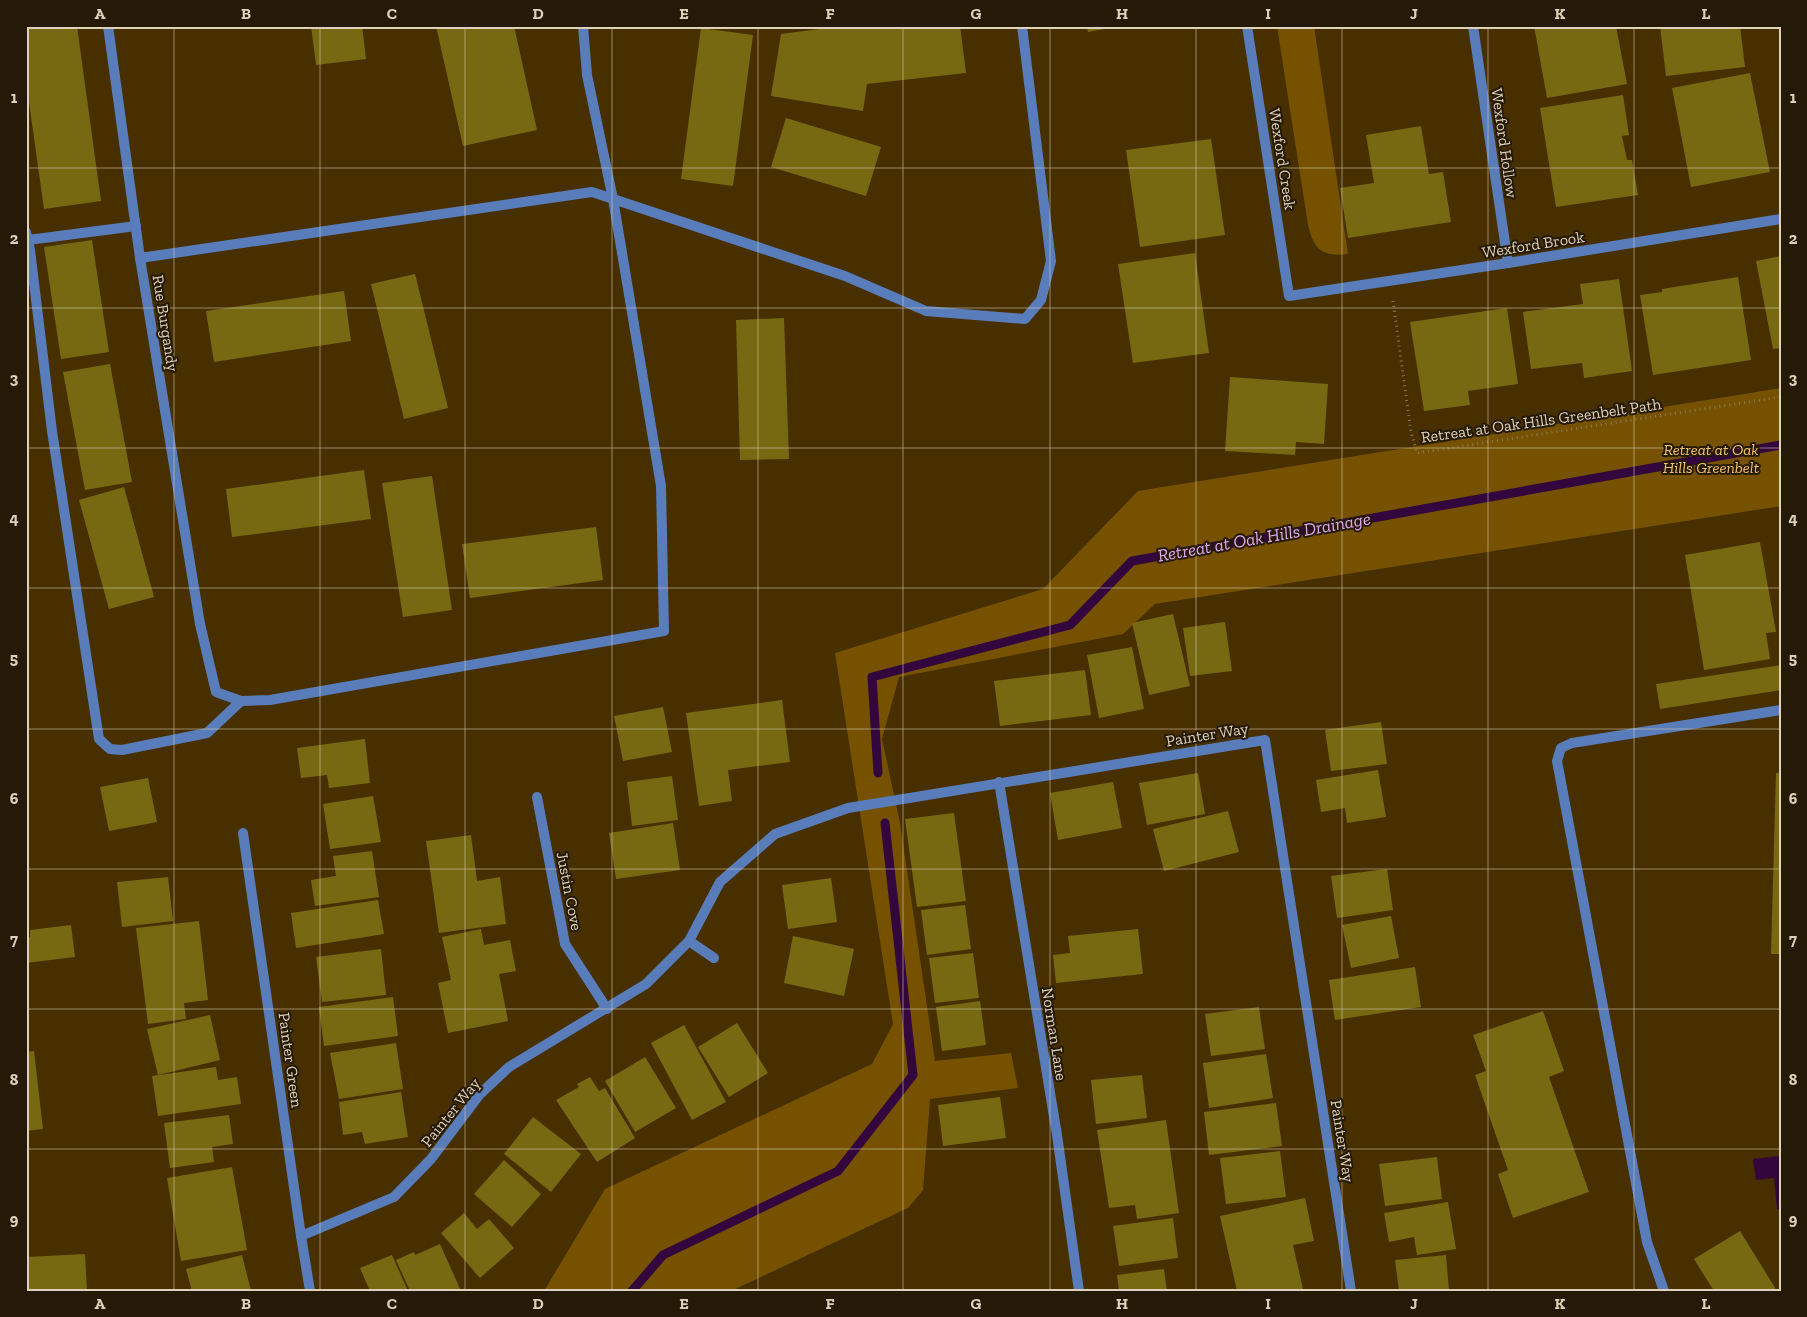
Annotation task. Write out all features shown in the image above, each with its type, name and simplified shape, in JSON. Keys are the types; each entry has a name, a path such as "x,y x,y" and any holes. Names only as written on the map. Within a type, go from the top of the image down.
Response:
{"street":[{"name":"Rue Burgandy","path":"108,26 140,258 200,624 216,692 241,701"},
{"path":"136,226 27,236 53,441 99,739 110,748 122,750 207,733 241,701 270,700 664,631 661,486 613,199 587,75 583,26"},
{"path":"140,258 592,192 845,276 926,311 1025,319 1041,300 1051,261 1022,26"},
{"name":"Wexford Creek","path":"1247,26 1289,296"},
{"name":"Wexford Hollow","path":"1473,26 1508,264"},
{"name":"Wexford Brook","path":"1289,296 1508,264 1781,219"},
{"path":"1664,1291 1647,1242 1557,761 1562,748 1572,742 1781,710"},
{"name":"Painter Way","path":"301,1236 394,1198 431,1159 480,1094 510,1067 646,984 689,941 720,882 775,834 848,808 1265,740 1351,1291"},
{"name":"Norman Lane","path":"999,782 1057,1135 1079,1291"},
{"name":"Justin Cove","path":"537,797 565,944 606,1009"},
{"name":"Painter Green","path":"243,833 310,1291"},
{"path":"689,941 714,958"}],"path":[{"name":"Retreat at Oak Hills Greenbelt Path","path":"1390,281 1411,432 1417,453 1781,397"}],"green space":[{"path":"1277,26 1314,26 1348,254 1332,254 1320,250 1310,234"},
{"name":"Retreat at Oak Hills Greenbelt","path":"1781,388 1781,506 1155,604 1123,634 899,677 882,739 900,823 935,1061 1011,1053 1018,1088 930,1099 923,1190 908,1208 731,1291 544,1291 605,1189 872,1064 893,1024 835,653 1043,589 1138,491"}],"shaded area":[{"path":"1781,1156 1781,1209 1777,1209 1774,1178 1756,1180 1753,1159"}],"building":[{"path":"26,26 77,26 101,201 44,209 26,81"},
{"path":"311,26 362,26 366,59 316,65"},
{"path":"436,26 514,26 537,130 463,146"},
{"path":"842,26 960,26 966,73 867,84 863,111 771,96 781,34"},
{"path":"1087,26 1115,26 1115,27 1088,32"},
{"path":"1534,26 1616,26 1627,84 1547,98"},
{"path":"1660,26 1740,26 1745,67 1666,76"},
{"path":"701,28 753,35 733,186 681,179"},
{"path":"1750,73 1770,172 1691,187 1672,88"},
{"path":"1623,95 1629,135 1622,136 1627,160 1632,160 1638,195 1556,207 1540,108"},
{"path":"786,118 881,147 866,196 771,167"},
{"path":"1421,126 1429,174 1443,172 1451,222 1348,238 1340,188 1374,183 1366,135"},
{"path":"1211,139 1225,235 1140,247 1126,150"},
{"path":"92,240 109,352 61,359 44,247"},
{"path":"1195,253 1209,353 1133,363 1118,264"},
{"path":"1781,256 1781,348 1773,349 1756,261"},
{"path":"415,274 448,408 404,419 371,284"},
{"path":"1738,277 1751,360 1653,375 1640,295 1662,292 1662,289"},
{"path":"1619,279 1632,371 1584,378 1582,363 1531,369 1523,312 1583,304 1580,284"},
{"path":"344,291 351,341 214,362 206,311"},
{"path":"1507,308 1518,384 1468,391 1470,405 1424,411 1410,322"},
{"path":"784,318 789,459 740,460 736,320"},
{"path":"110,364 132,482 85,490 63,372"},
{"path":"1230,377 1328,384 1324,444 1296,442 1295,455 1225,451"},
{"path":"364,470 371,519 232,537 226,489"},
{"path":"432,476 452,610 403,617 382,483"},
{"path":"124,487 154,597 109,609 79,500"},
{"path":"596,527 603,580 470,598 462,544"},
{"path":"1760,542 1776,632 1766,633 1770,659 1704,670 1685,555"},
{"path":"1173,614 1190,686 1149,695 1132,623"},
{"path":"1225,622 1232,671 1190,676 1183,628"},
{"path":"1132,647 1144,709 1099,718 1087,655"},
{"path":"1781,665 1781,690 1660,709 1656,684"},
{"path":"1085,670 1091,715 1000,726 994,681"},
{"path":"782,700 790,762 728,770 732,801 699,806 686,713"},
{"path":"663,707 672,752 623,761 614,716"},
{"path":"1381,722 1387,764 1331,771 1325,730"},
{"path":"365,739 370,783 329,788 327,775 301,778 297,748"},
{"path":"1378,770 1386,817 1347,823 1345,808 1321,812 1316,780"},
{"path":"1198,773 1205,814 1147,825 1139,783"},
{"path":"1776,773 1781,773 1781,954 1771,954"},
{"path":"672,776 678,820 632,826 627,782"},
{"path":"148,778 157,822 109,831 100,787"},
{"path":"1113,782 1122,828 1058,840 1050,793"},
{"path":"373,796 381,842 330,849 323,804"},
{"path":"1228,811 1239,852 1164,871 1153,829"},
{"path":"954,813 966,901 917,907 905,819"},
{"path":"673,823 680,870 616,879 609,833"},
{"path":"471,835 477,881 500,877 506,924 439,933 426,841"},
{"path":"372,851 379,897 315,906 311,880 336,876 333,856"},
{"path":"1387,869 1393,910 1337,918 1331,876"},
{"path":"168,877 173,921 122,927 117,882"},
{"path":"831,878 837,922 788,929 782,885"},
{"path":"378,900 384,934 296,948 291,913"},
{"path":"965,905 971,949 927,955 921,910"},
{"path":"1391,916 1399,958 1351,968 1342,925"},
{"path":"199,921 208,1000 184,1003 186,1019 148,1024 136,928"},
{"path":"71,925 75,957 26,963 26,938 30,937 30,930"},
{"path":"481,929 484,945 510,940 516,971 499,974 508,1021 448,1033 438,983 451,980 442,937"},
{"path":"1138,929 1143,974 1056,983 1053,955 1070,953 1068,936"},
{"path":"793,936 854,949 844,996 784,983"},
{"path":"381,949 386,995 322,1002 316,957"},
{"path":"973,953 979,998 935,1003 929,958"},
{"path":"1415,967 1421,1007 1335,1020 1329,980"},
{"path":"393,997 398,1036 324,1046 319,1007"},
{"path":"980,1001 986,1045 942,1051 936,1007"},
{"path":"1259,1007 1265,1049 1211,1056 1205,1014"},
{"path":"1543,1011 1564,1071 1549,1077 1589,1192 1513,1218 1498,1174 1508,1170 1475,1075 1486,1071 1473,1035"},
{"path":"210,1015 220,1060 158,1075 147,1029"},
{"path":"737,1023 768,1073 729,1097 698,1047"},
{"path":"684,1025 726,1102 692,1120 651,1043"},
{"path":"396,1043 403,1089 339,1099 330,1053"},
{"path":"34,1051 43,1129 26,1131 26,1052"},
{"path":"1266,1054 1273,1098 1209,1108 1203,1063"},
{"path":"645,1057 676,1108 635,1132 605,1081"},
{"path":"216,1067 218,1080 237,1077 241,1104 158,1116 152,1076"},
{"path":"1142,1075 1147,1118 1096,1124 1091,1080"},
{"path":"590,1077 599,1091 605,1088 635,1138 597,1162 556,1100 579,1087 577,1084"},
{"path":"401,1092 408,1137 365,1144 362,1132 343,1135 339,1102"},
{"path":"1000,1097 1006,1138 943,1146 938,1105"},
{"path":"1276,1103 1282,1146 1209,1155 1204,1112"},
{"path":"229,1115 233,1144 212,1147 214,1162 170,1168 164,1123"},
{"path":"533,1117 581,1154 551,1192 504,1154"},
{"path":"1166,1120 1179,1213 1137,1219 1135,1205 1109,1208 1097,1130"},
{"path":"1280,1151 1286,1197 1226,1204 1220,1158"},
{"path":"1437,1157 1442,1199 1385,1206 1379,1164"},
{"path":"504,1160 541,1194 512,1227 474,1194"},
{"path":"232,1167 247,1250 181,1261 167,1178"},
{"path":"1305,1198 1314,1241 1293,1245 1303,1289 1294,1291 1237,1291 1220,1216"},
{"path":"1448,1202 1456,1249 1417,1255 1414,1237 1389,1242 1384,1213"},
{"path":"464,1213 477,1229 489,1219 514,1248 480,1278 441,1233"},
{"path":"1173,1218 1178,1258 1119,1266 1113,1226"},
{"path":"1740,1231 1777,1291 1714,1291 1694,1259"},
{"path":"440,1244 461,1291 410,1291 396,1260 414,1252 415,1255"},
{"path":"85,1254 87,1291 26,1291 26,1257"},
{"path":"242,1255 251,1291 192,1291 186,1269"},
{"path":"392,1255 408,1291 370,1291 360,1268"},
{"path":"1446,1255 1449,1291 1399,1291 1395,1260"},
{"path":"1164,1269 1167,1291 1119,1291 1117,1275"}],"waterway":[{"name":"Retreat at Oak Hills Drainage","path":"878,773 872,677 1070,625 1132,561 1781,445"},
{"path":"632,1291 663,1255 838,1171 913,1075 885,823"}]}
